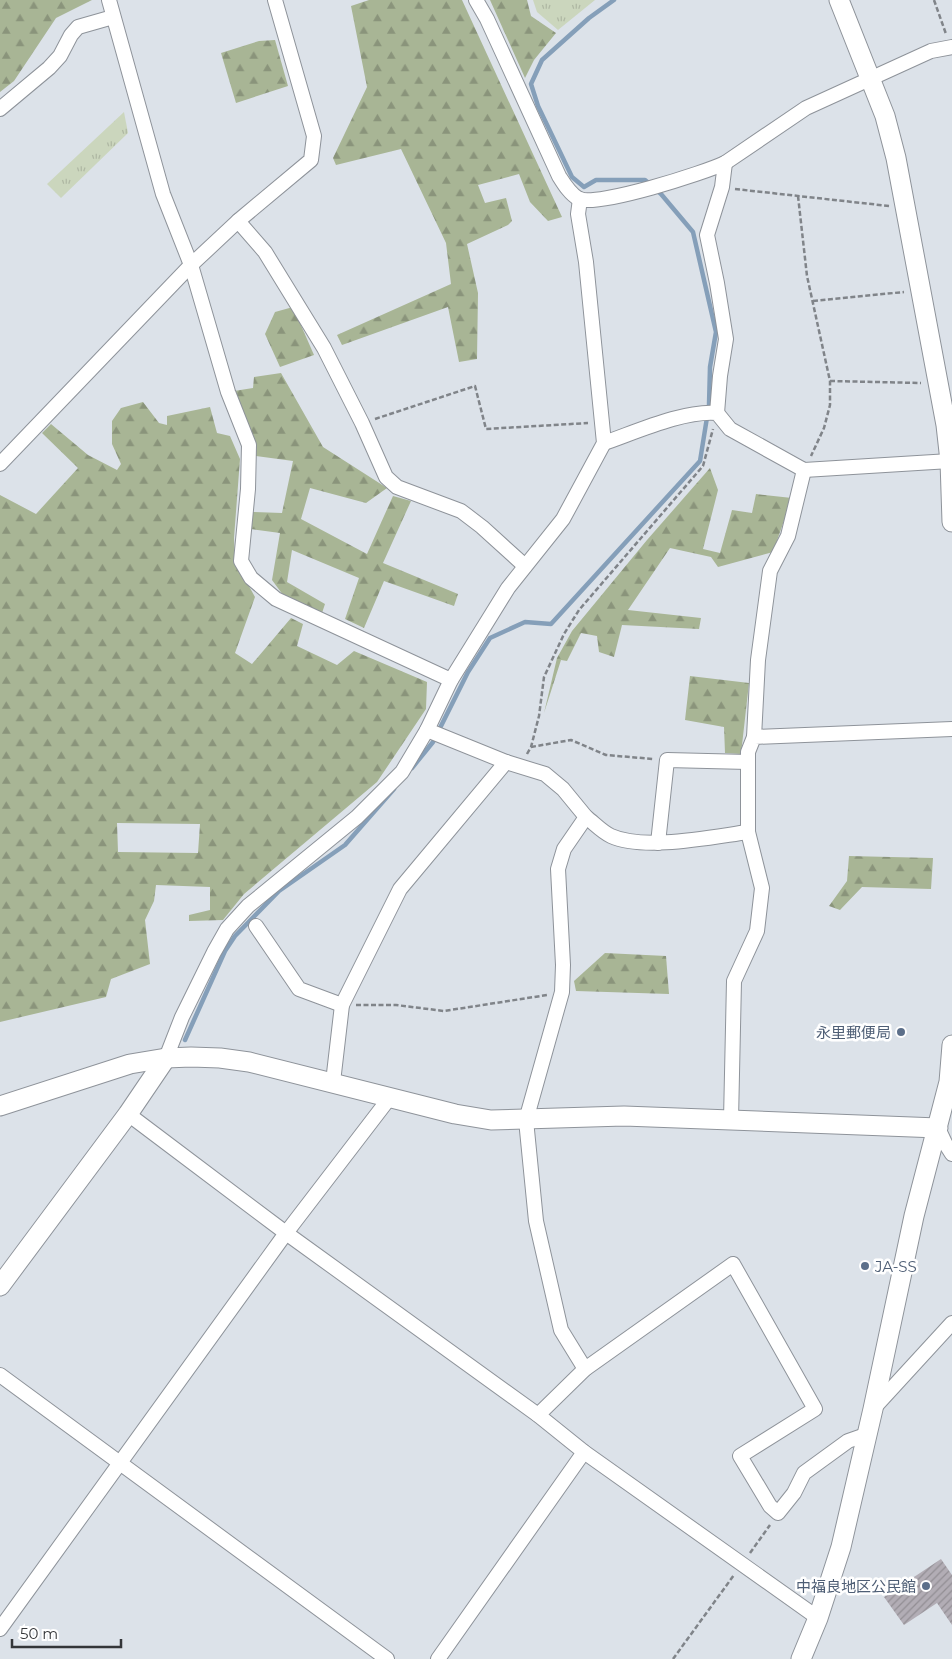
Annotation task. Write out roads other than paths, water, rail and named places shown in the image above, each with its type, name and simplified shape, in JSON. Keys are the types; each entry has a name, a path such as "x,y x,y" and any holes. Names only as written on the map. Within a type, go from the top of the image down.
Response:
{"street":[{"path":"109,0 163,194 191,265 228,392 249,445 248,489 241,561 251,578 276,599 451,680"},
{"path":"0,464 191,265 238,221 311,160 314,136 275,0"},
{"path":"476,0 487,19 559,176 567,189 580,199 592,200 653,187 703,173 726,163 806,108 870,77 931,51 951,47"},
{"path":"839,0 885,116 896,158 920,290 940,384 950,460 952,522"},
{"path":"0,109 49,68 60,56 71,35 78,27 113,17"},
{"path":"711,412 720,376 726,339 707,235 722,187 726,163"},
{"path":"0,1286 128,1114 166,1058 182,1017 227,930 248,906 357,817 402,772 434,734 451,680 508,588 563,519 604,443 586,262 578,214 580,199"},
{"path":"238,221 265,252 324,348 362,423 386,477 398,487 460,511 482,527 525,566"},
{"path":"604,443 686,415 711,412 730,429 804,470 950,460"},
{"path":"732,1120 734,980 757,931 762,888 748,832 748,752 754,737 758,660 770,571 788,536 804,470"},
{"path":"754,737 952,729"},
{"path":"434,734 506,762 545,774 563,790 586,817 609,836 624,841 658,843 748,832"},
{"path":"658,843 667,760 748,762"},
{"path":"333,1082 342,1005 400,889 506,762"},
{"path":"586,817 564,849 558,868 563,965 562,992 526,1120 536,1221 561,1330 586,1369"},
{"path":"256,926 299,990 342,1005"},
{"path":"801,1659 818,1618 841,1547 868,1434 914,1216 949,1082 952,1045"},
{"path":"0,1106 130,1064 166,1058 220,1058 249,1062 391,1096 454,1114 491,1120 624,1116 938,1128"},
{"path":"0,1629 286,1233 391,1096"},
{"path":"128,1114 286,1233 538,1415 584,1452 818,1618"},
{"path":"938,1128 952,1154"},
{"path":"538,1415 586,1369 732,1264 815,1409 740,1456 770,1506 778,1513 794,1493 804,1473 848,1441 868,1434"},
{"path":"873,1410 952,1323"},
{"path":"0,1375 387,1659"},
{"path":"438,1659 584,1452"}],"waterway":[{"path":"412,768 433,742 468,672 490,638 525,622 551,624 700,461 709,405 710,367 716,332 693,232 661,194 645,180 596,180 584,187 572,177 538,106 531,84 542,60 589,18 614,0"},
{"path":"185,1040 225,951 235,936 279,891 345,845 394,789"}],"place":[{"name":"永里郵便局","path":"901,1032"},
{"name":"JA-SS","path":"865,1266"},
{"name":"中福良地区公民館","path":"926,1586"}]}
